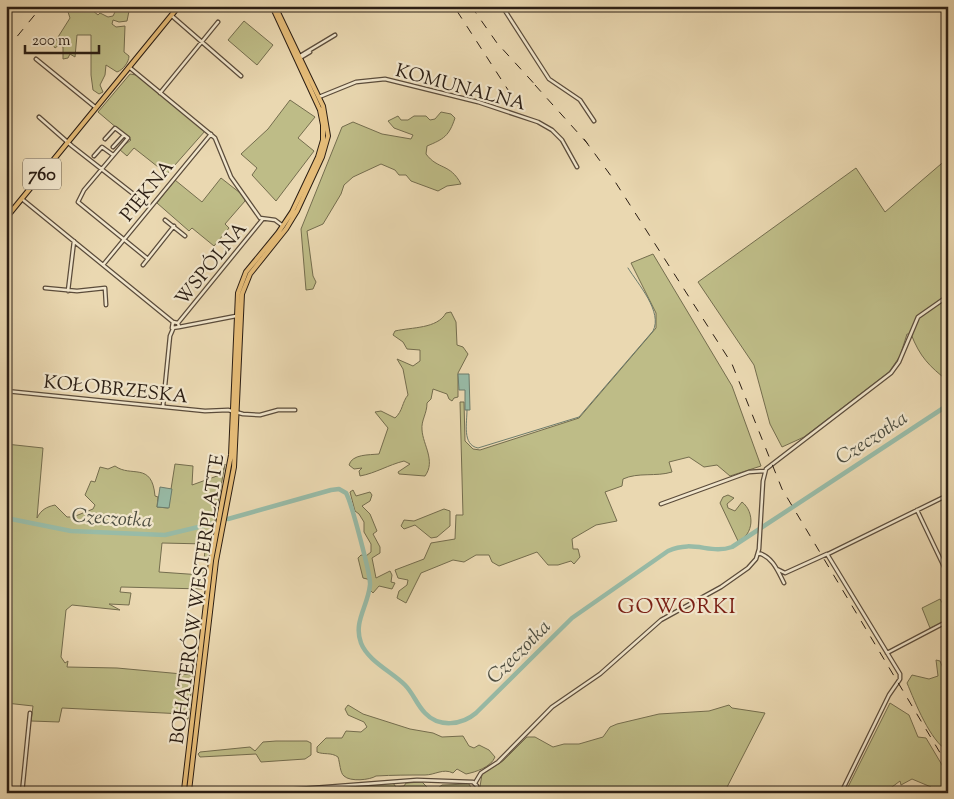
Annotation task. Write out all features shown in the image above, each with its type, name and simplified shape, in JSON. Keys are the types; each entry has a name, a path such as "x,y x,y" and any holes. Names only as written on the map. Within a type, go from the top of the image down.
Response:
{"main road":[{"name":"760","path":"6,218 179,6"},
{"path":"235,413 238,293 243,278 283,226 318,157 323,136 320,110 274,6"},
{"path":"235,413 242,294 252,271 293,218 322,157 327,140 328,127 319,97 298,58"},
{"name":"BOHATERÓW WESTERPLATTE","path":"184,792 211,561 221,524 235,413"}],"street":[{"path":"502,6 549,79 580,100 594,121"},
{"path":"172,16 241,76"},
{"path":"160,93 218,22"},
{"path":"298,58 335,35"},
{"path":"36,59 96,108"},
{"path":"129,67 215,138 231,177 262,220 275,220 283,226"},
{"name":"KOMUNALNA","path":"319,97 356,82 385,79 478,102 538,122 552,130 562,140 577,167"},
{"path":"39,117 150,207"},
{"path":"105,139 115,128 128,138 84,190 78,202 148,259"},
{"name":"PIĘKNA","path":"103,265 211,134"},
{"path":"114,147 124,135"},
{"path":"94,156 102,147 113,156"},
{"path":"22,199 173,322 178,323 179,327"},
{"path":"165,220 185,236"},
{"name":"WSPÓLNA","path":"178,323 262,220"},
{"path":"143,265 174,226"},
{"path":"68,290 74,241"},
{"path":"45,288 68,290 106,288 106,304"},
{"path":"661,504 749,472 765,471 891,373 899,362 918,317 948,296"},
{"path":"173,328 236,316"},
{"name":"WSPÓLNA","path":"163,406 170,336 173,328 171,326 173,322"},
{"name":"KOŁOBRZESKA","path":"6,391 260,415 278,410 295,410"},
{"path":"477,793 474,782 480,773 498,762 552,707 600,674 661,620 721,587 748,568 758,553 765,471"},
{"path":"758,553 766,556 780,573 786,573 948,495"},
{"path":"916,510 948,575"},
{"path":"828,554 900,674 900,679 840,793"},
{"path":"777,569 784,583"},
{"path":"887,653 948,621"},
{"path":"22,793 30,713"},
{"path":"248,793 418,780 474,782"}],"shaded area":[{"path":"62,6 87,6 98,15 100,13 108,17 113,16 118,6 130,6 127,21 119,22 113,20 112,24 116,27 125,26 124,52 129,56 128,61 117,72 106,65 105,75 100,85 103,92 99,94 93,90 91,35 77,35 75,57 70,54 68,58 63,59 63,47 59,45 55,48 53,45 70,18 67,9"},
{"path":"244,21 273,45 257,65 228,40"},
{"path":"130,74 136,75 205,131 167,174 134,148 127,156 119,149 131,140 98,112"},
{"path":"290,100 315,117 298,138 314,151 276,201 252,175 257,168 241,154 268,129"},
{"path":"441,112 451,114 455,118 445,136 427,146 426,154 430,159 453,173 461,184 447,186 438,191 411,181 406,175 399,175 395,170 381,164 353,177 344,185 341,194 323,224 307,231 313,276 316,282 313,289 306,290 301,229 342,127 353,122 382,134 411,139 413,135 394,128 388,121 398,116 401,120 408,120 414,116 426,116 430,120 435,119"},
{"path":"948,158 948,381 935,371 918,349 911,334 907,334 900,356 889,372 804,437 782,447 770,424 754,365 698,282 856,168 885,212"},
{"path":"221,178 244,196 245,201 225,224 229,228 214,246 192,228 189,231 157,203 175,180 202,202"},
{"path":"653,254 732,386 761,466 730,476 717,465 704,467 689,457 669,462 672,472 629,477 623,479 622,486 605,492 617,521 596,525 572,539 573,549 578,549 580,557 574,564 571,561 558,565 548,565 537,552 499,566 492,562 489,555 476,555 464,562 453,560 421,573 406,603 397,598 399,591 407,585 408,580 398,578 395,570 424,559 431,543 455,539 456,515 463,515 460,402 464,402 465,441 473,449 480,450 579,418 656,328 656,313 631,263"},
{"path":"451,312 456,322 457,345 463,347 468,354 458,373 458,397 452,401 447,394 433,389 431,399 427,403 422,426 429,459 428,470 425,476 399,474 398,472 410,464 404,461 360,476 359,471 362,468 354,469 349,465 351,461 361,456 379,454 388,428 375,412 381,411 395,418 408,395 403,369 397,359 413,366 420,361 420,350 407,349 403,342 393,335 395,331 430,325 437,322 446,313"},
{"path":"458,374 469,374 470,410 465,410 465,390 459,390"},
{"path":"6,444 43,448 37,518 44,509 55,505 67,517 73,517 93,509 95,505 85,495 91,481 95,482 100,467 108,469 115,466 145,474 150,478 155,496 158,497 157,507 168,508 175,464 193,466 192,485 222,476 225,464 208,559 204,559 206,544 162,543 159,572 202,575 203,569 207,568 203,589 121,587 120,592 131,593 129,605 109,604 120,610 72,605 66,610 61,657 65,663 68,661 67,667 117,668 193,675 188,719 185,719 184,714 62,708 59,722 31,721 33,706 6,703"},
{"path":"160,487 172,489 169,508 157,507"},
{"path":"353,490 356,496 370,492 372,495 370,501 362,506 370,514 377,531 373,534 380,547 380,553 372,558 376,578 390,571 392,575 391,582 395,583 392,589 379,586 373,593 370,590 371,580 363,578 358,558 361,555 366,556 371,552 371,544 364,532 364,522 355,511 350,492"},
{"path":"728,495 734,498 727,504 728,508 735,511 742,502 751,517 750,529 738,541 720,503 723,497"},
{"path":"444,509 450,511 450,526 437,537 431,538 415,525 404,529 401,526 404,520 414,521"},
{"path":"940,599 948,613 948,621 930,628 922,608"},
{"path":"936,660 940,661 948,680 948,751 941,746 929,730 907,683 912,675 929,679 938,676"},
{"path":"890,703 909,715 918,737 926,738 948,775 948,793 921,793 931,787 912,779 901,785 900,781 888,790 882,790 881,793 845,793"},
{"path":"348,705 363,714 410,729 433,733 442,737 463,736 469,746 474,748 479,745 489,750 495,757 487,766 466,774 457,769 453,773 442,771 429,775 376,776 360,780 347,778 342,773 338,757 317,752 317,747 326,738 342,738 346,731 361,732 367,727 364,722 348,715 345,709"},
{"path":"729,705 732,708 765,713 724,793 479,793 482,774 503,761 527,737 535,737 553,747 564,744 579,744 603,737 610,727 617,724 659,714 709,711"},
{"path":"307,741 311,743 311,755 305,759 261,762 256,754 200,757 198,754 200,752 250,747 255,751 263,742"},
{"path":"422,782 428,788 438,788 442,785 469,784 474,793 344,793 347,787 393,783 396,787 404,786 406,783"}],"waterway":[{"path":"467,410 467,438 473,446 478,448 579,417 653,331 655,315 652,307 628,268"},
{"name":"Czeczotka","path":"228,519 331,490 339,489 346,493 356,523 370,585 360,621 359,635 361,643 375,661 405,685 422,710 437,721 451,723 464,720 476,713 572,618 668,551 686,546 716,549 732,547 948,405"},
{"name":"Czeczotka","path":"6,518 71,531 165,535 215,523"}],"railway":[{"path":"6,50 42,6"},
{"path":"471,6 497,43 539,89"},
{"path":"457,11 521,110"},
{"path":"535,85 588,144"},
{"path":"584,139 614,180 732,364 782,489 948,766"}],"district":[{"name":"GOWORKI","path":"677,606"}]}
